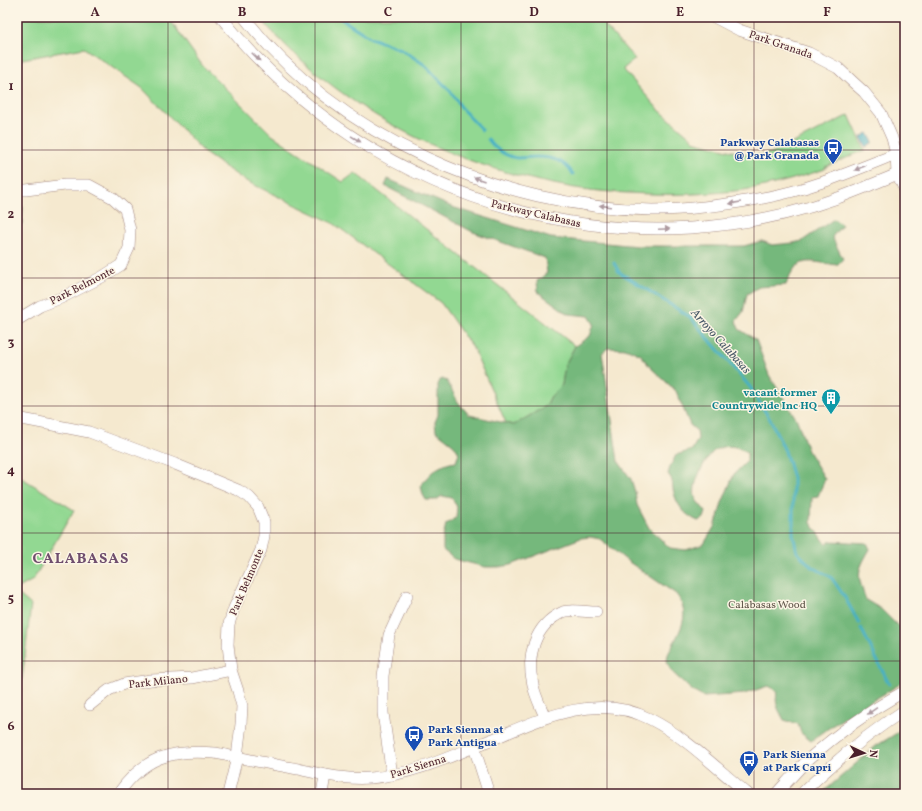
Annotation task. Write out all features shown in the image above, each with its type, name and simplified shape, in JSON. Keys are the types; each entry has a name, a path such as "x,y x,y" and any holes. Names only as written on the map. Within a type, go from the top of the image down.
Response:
{"street":[{"name":"Parkway Calabasas","path":"221,17 238,39 279,80 316,111 354,139 434,182 477,199 524,213 618,228 658,230 724,225 769,218 794,212 837,199 901,172"},
{"name":"Parkway Calabasas","path":"244,17 289,66 326,97 362,123 400,145 444,166 513,190 550,198 617,208 652,210 729,204 765,198 804,188 902,154"},
{"name":"Park Granada","path":"714,17 739,30 809,52 838,68 864,92 881,113 892,138 902,154 901,172 905,190"},
{"name":"Park Belmonte","path":"17,190 65,185 89,185 113,198 125,209 130,230 129,248 121,265 102,277 61,298 40,306 17,320"},
{"name":"Park Belmonte","path":"17,418 89,432 175,464 238,490 249,497 258,507 264,522 264,536 261,550 234,608 229,624 228,645 231,670 242,706 237,757 228,794"},
{"path":"392,775 383,713 383,676 390,635 407,596"},
{"path":"545,717 533,686 530,666 534,642 545,624 564,612 596,612"},
{"name":"Park Milano","path":"90,705 109,690 124,684 151,680 192,678 231,670"},
{"path":"776,794 809,759 845,729 888,700 905,691"},
{"name":"Park Sienna","path":"118,794 140,769 157,759 175,753 196,751 237,757 346,778 369,778 392,775 424,766 545,717 566,711 591,708 621,709 648,718 673,732 748,794"},
{"path":"801,794 830,766 861,741 905,710"},
{"path":"474,747 489,794"},
{"path":"322,794 325,775"}],"green space":[{"path":"17,17 168,17 202,65 272,135 343,182 355,173 575,346 565,365 562,385 551,396 546,406 514,425 506,423 474,350 441,303 333,223 244,180 206,154 142,88 84,48 17,60"},
{"path":"259,17 597,17 635,59 623,69 658,109 696,142 752,156 773,153 849,115 865,150 825,167 825,169 795,179 743,190 720,192 696,194 650,194 612,192 575,188 530,179 485,166 443,150 402,130 363,107 326,81 291,51"},
{"name":"Calabasas Wood","path":"388,179 452,207 551,238 638,246 744,246 762,241 772,245 793,243 802,241 834,219 842,225 832,237 843,259 837,265 811,262 800,264 790,275 786,285 759,287 747,294 743,312 736,321 739,329 756,340 769,375 797,420 808,451 825,479 818,496 812,497 811,523 827,545 830,541 867,543 870,549 860,569 859,574 861,584 866,600 881,609 899,627 905,624 905,681 836,723 811,741 801,733 798,724 784,720 776,702 777,694 775,690 768,686 744,694 704,697 692,690 675,675 669,667 667,658 683,622 684,615 681,602 676,594 626,560 600,539 590,537 581,538 511,565 499,567 485,567 454,559 443,550 443,537 446,524 456,518 457,507 452,498 442,496 436,500 426,500 421,486 431,473 440,467 456,462 459,453 454,445 436,431 435,422 438,415 438,382 442,379 447,381 458,402 469,415 514,425 546,406 551,396 562,385 565,365 575,346 590,336 594,324 589,316 568,314 538,292 537,281 547,273 545,258 473,232 385,186","holes":["608,348 628,349 641,355 650,367 676,391 690,425 697,431 698,439 692,450 676,455 668,474 672,480 676,499 681,508 689,516 698,521 704,518 706,512 697,501 694,492 702,468 711,454 719,448 729,446 739,448 747,453 747,461 734,474 722,503 716,524 704,544 686,550 670,548 649,528 637,505 631,479 618,461 602,353"]},
{"path":"17,207 23,207 22,224 17,226"},
{"path":"17,475 74,510 33,580 17,589"},
{"path":"17,593 31,605 19,705 17,704"},
{"path":"905,728 905,794 821,794 876,746"}],"water":[{"path":"868,133 873,142 866,147 861,137"}],"waterway":[{"name":"Arroyo Calabasas","path":"338,17 371,38 401,49 425,65 451,92 463,110 482,130"},
{"name":"Arroyo Calabasas","path":"488,139 497,149 509,156 517,158 536,157 557,160 566,165 573,174"},
{"name":"Arroyo Calabasas","path":"614,263 619,272 690,317 750,387 771,421 785,451 793,478 793,534 797,552 811,566 831,577 844,596 859,623"},
{"name":"Arroyo Calabasas","path":"861,628 889,684"}],"place":[{"name":"Parkway Calabasas @ Park Granada","path":"833,165"},
{"name":"vacant former Countrywide Inc HQ","path":"831,415"},
{"name":"Park Sienna at Park Antigua","path":"414,752"},
{"name":"Park Sienna at Park Capri","path":"749,777"}],"district":[{"name":"CALABASAS","path":"81,558"}]}
